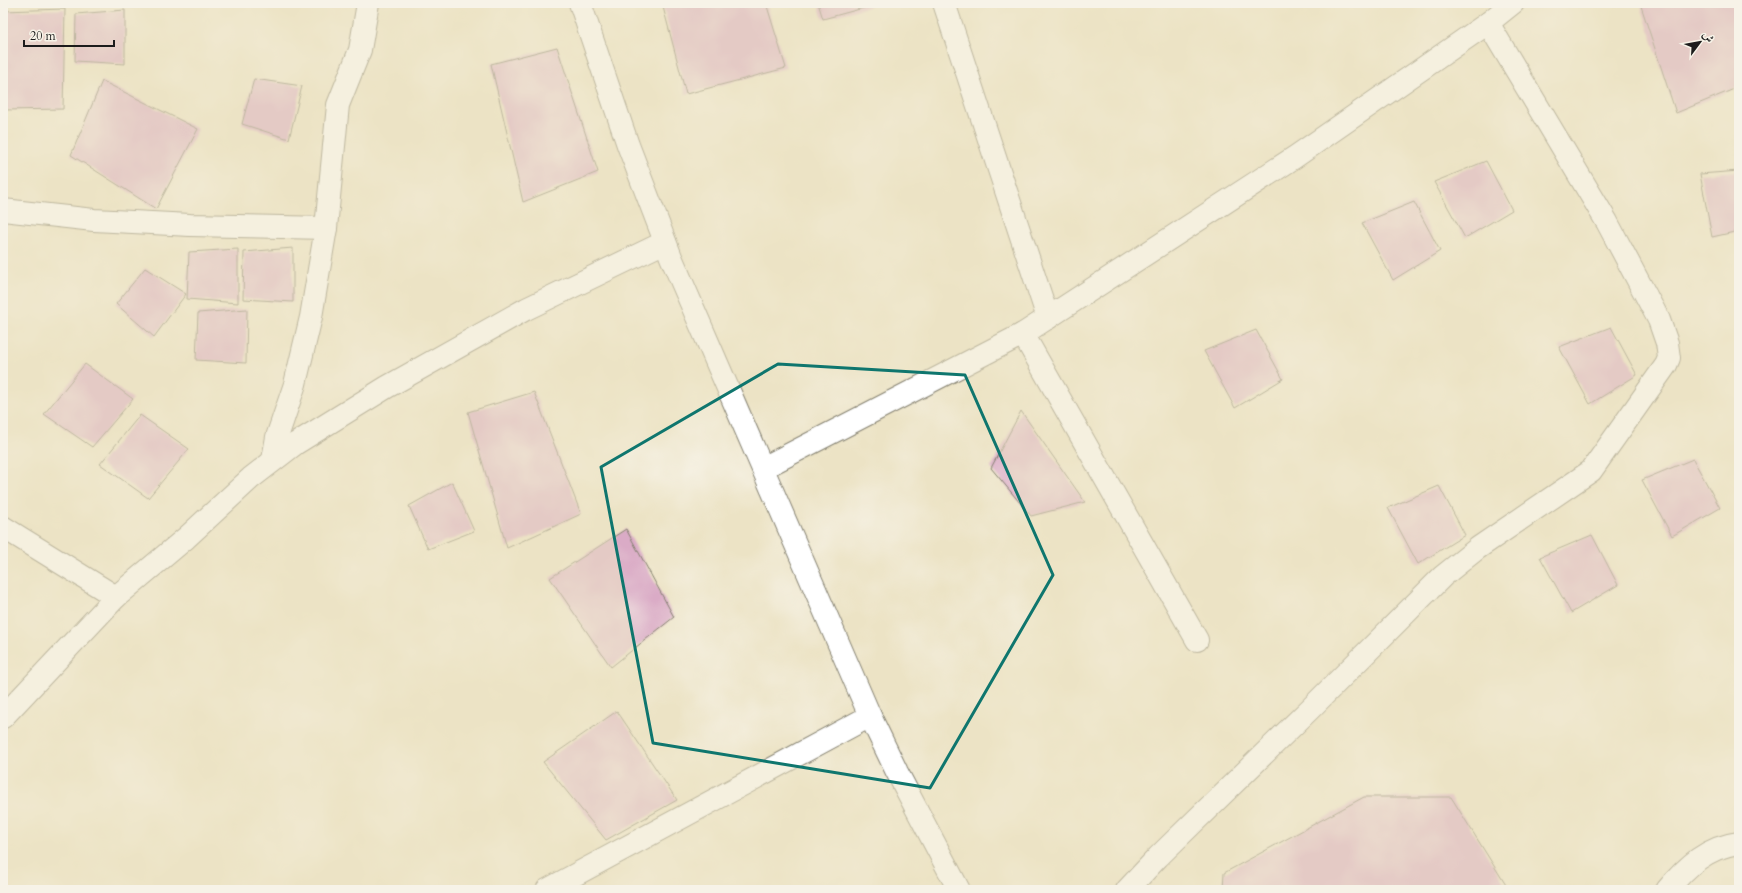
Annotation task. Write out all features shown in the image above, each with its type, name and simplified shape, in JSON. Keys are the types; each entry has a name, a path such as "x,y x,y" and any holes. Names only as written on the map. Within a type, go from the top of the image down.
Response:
{"street":[{"path":"272,460 277,437 295,384 311,317 326,228 338,106 360,50 368,3"},
{"path":"580,3 628,145 665,242 870,716 897,772 959,890"},
{"path":"944,3 1048,318"},
{"path":"763,468 1023,334 1295,157 1488,23 1513,3"},
{"path":"1127,890 1158,857 1310,709 1443,576 1478,548 1591,471 1666,365 1669,358 1667,343 1659,320 1607,222 1488,23"},
{"path":"3,210 94,220 190,225 326,228"},
{"path":"3,717 116,597 186,538 272,460 387,387 526,309 665,242"},
{"path":"1023,334 1197,640"},
{"path":"3,527 116,597"},
{"path":"547,890 870,716"},
{"path":"1667,890 1694,861 1708,852 1739,843"}],"highlighted area":[{"path":"778,364 965,375 1053,575 930,788 653,743 601,467"}],"building":[{"path":"684,3 766,3 786,68 686,94 663,7"},
{"path":"818,3 882,3 823,19"},
{"path":"1640,3 1737,3 1739,8 1739,87 1676,113"},
{"path":"65,9 63,109 3,110 3,11"},
{"path":"125,10 125,64 75,61 76,14"},
{"path":"557,47 598,172 523,202 491,64"},
{"path":"254,79 302,86 289,139 242,124"},
{"path":"102,81 198,129 156,209 71,155"},
{"path":"1486,161 1512,210 1465,238 1434,182"},
{"path":"1739,171 1739,231 1712,237 1700,174"},
{"path":"1414,202 1440,251 1393,280 1362,223"},
{"path":"293,248 293,302 243,299 244,252"},
{"path":"238,249 238,303 187,299 189,252"},
{"path":"145,268 186,294 154,337 116,304"},
{"path":"247,309 246,363 196,360 198,313"},
{"path":"1611,327 1637,375 1590,404 1559,347"},
{"path":"1256,330 1283,379 1235,408 1204,351"},
{"path":"85,364 133,399 92,447 44,414"},
{"path":"534,392 581,514 507,548 468,412"},
{"path":"1021,411 1085,502 1031,516 991,468"},
{"path":"140,415 189,449 148,498 100,464"},
{"path":"1693,459 1720,508 1672,536 1642,480"},
{"path":"452,482 474,531 428,549 409,506"},
{"path":"1439,486 1465,535 1418,564 1388,508"},
{"path":"626,529 674,617 611,667 550,578"},
{"path":"1592,535 1618,585 1571,613 1540,557"},
{"path":"617,711 677,800 606,840 543,762"},
{"path":"1364,797 1451,797 1509,890 1223,890 1224,873"}]}
